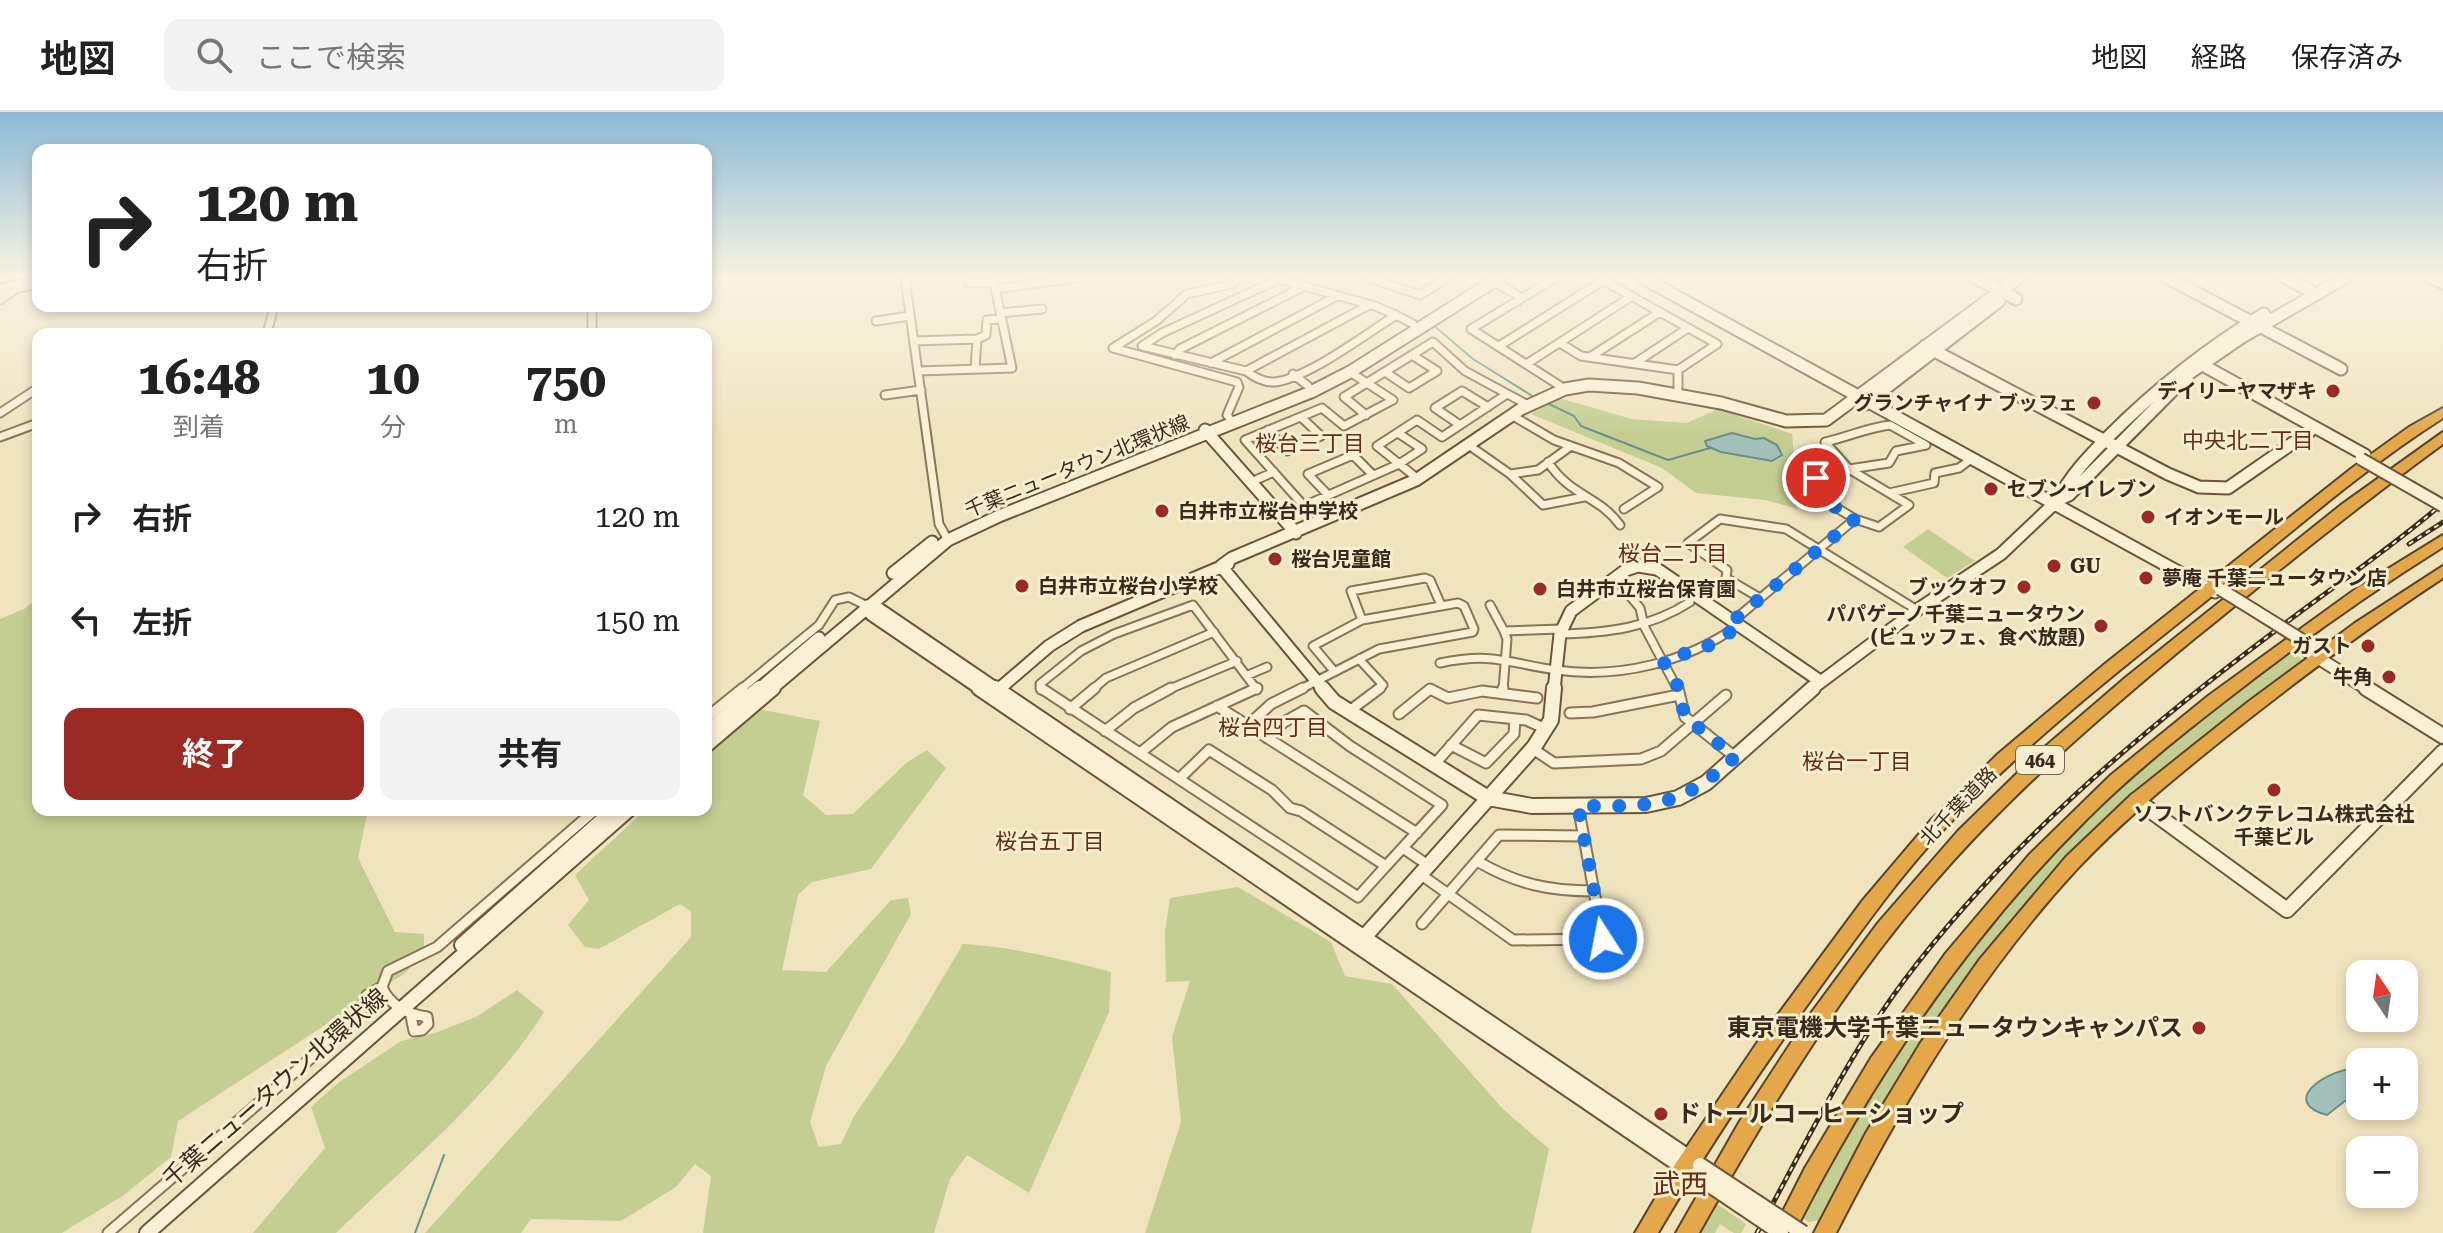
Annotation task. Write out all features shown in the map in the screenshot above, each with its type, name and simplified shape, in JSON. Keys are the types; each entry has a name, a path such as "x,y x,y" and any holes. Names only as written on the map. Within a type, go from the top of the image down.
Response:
{"highway":[{"name":"北千葉道路","path":"1646,1233 1693,1167 1745,1077 1859,917 1936,826 2041,726 2215,589 2361,468 2443,412"},
{"name":"北千葉道路","path":"1687,1233 1768,1094 1808,1033 1875,941 1972,828 2029,770 2112,697 2443,437"},
{"path":"1782,1233 1849,1112 1911,1017 1981,923 2055,840 2136,762 2190,719 2358,593 2443,540"},
{"path":"1825,1233 1885,1118 1963,997 2054,883 2136,800 2313,651 2443,571"}],"street":[{"path":"912,330 946,537"},
{"path":"914,341 977,339 986,335 986,330"},
{"path":"918,371 1012,368 1004,330"},
{"path":"1141,330 1113,348 1237,382 1239,387 1227,415 1230,419"},
{"path":"1168,330 1142,346 1246,371 1256,379 1274,382 1369,330"},
{"path":"1175,355 1180,349 1217,330"},
{"path":"1211,363 1272,330"},
{"path":"1246,371 1322,330"},
{"name":"千葉ニュータウン北環状線","path":"1207,432 1308,386 1402,330"},
{"name":"千葉ニュータウン北環状線","path":"712,728 946,537 1207,432 1288,403 1350,372 1414,330"},
{"path":"1473,330 1565,389"},
{"path":"1499,346 1523,330"},
{"path":"1528,363 1579,330"},
{"path":"1589,357 1631,330"},
{"path":"1634,364 1685,330"},
{"path":"1560,343 1581,356 1678,370 1717,344 1692,330"},
{"path":"1744,330 2215,589 2443,736"},
{"path":"999,689 1049,646 1081,626 1284,541 1418,479 1543,395 1565,389 1612,386 1720,403 1794,428 1820,429 1839,422 1866,398 1958,330"},
{"path":"1221,566 1334,702 1488,798 1532,806 1578,806 1646,805 1678,798 1706,783 1820,681 1917,610 2001,554 2055,502 2069,495 2111,444 2198,363 2246,330"},
{"path":"2274,330 2343,367"},
{"path":"975,369 977,339"},
{"path":"1366,415 1344,397 1433,342 1465,371 1528,405"},
{"path":"1930,349 2185,482 2219,490 2237,485 2310,431"},
{"path":"1385,372 1409,388 1437,371 1412,355"},
{"path":"2198,363 2310,431 2443,498"},
{"path":"2198,363 2443,506"},
{"path":"1678,370 1678,396"},
{"path":"1350,372 1393,400 1344,426 1322,408 1245,440 1304,506 1399,464 1422,449 1398,433"},
{"path":"1293,374 1308,386"},
{"path":"885,395 921,390"},
{"path":"1460,425 1435,408 1462,391 1488,407"},
{"path":"0,413 32,392"},
{"path":"1418,479 1377,446 1417,420 1442,437 1507,394"},
{"path":"1866,398 1930,442"},
{"path":"1513,416 1554,440 1619,463 1658,487 1624,509"},
{"path":"1268,430 1287,451 1321,436 1301,417"},
{"path":"0,437 32,425"},
{"path":"1827,470 1816,478 1819,497 1871,529 1879,529 1909,505 1849,469 1825,442 1852,436 1860,429 1890,425 1971,459 2055,502"},
{"path":"1207,432 1296,533"},
{"path":"1849,469 1889,463 1896,451 1930,442"},
{"path":"1470,446 1510,474 1543,505 1584,497"},
{"path":"1510,474 1538,470 1571,446"},
{"path":"1328,495 1308,474 1353,455 1373,475"},
{"path":"1889,493 1934,483 1935,473 1959,468 1971,459"},
{"path":"1548,462 1565,485 1607,507 1620,525"},
{"path":"1251,482 1274,472"},
{"path":"1760,598 1726,578 1727,570 1688,543 1720,519 1786,529 1917,610"},
{"path":"1440,663 1475,656 1555,670 1598,673 1663,661 1716,643 1760,598 1855,519"},
{"path":"1361,941 1533,749 1547,729 1553,709 1560,632 1571,611 1632,567 1657,569 1820,681"},
{"path":"1362,620 1351,591 1425,578 1430,580 1441,605"},
{"path":"1615,578 1640,608 1644,626 1679,695 1681,709 1691,724 1735,757"},
{"path":"712,713 819,625 831,603 849,597 879,609 999,689 1361,941"},
{"path":"1504,631 1603,634 1670,617 1690,602"},
{"path":"1248,725 1271,704 1379,649 1473,632 1464,606 1458,603 1441,605 1362,620 1313,646 1334,671"},
{"path":"864,604 872,615 1361,941 1693,1167 1782,1233"},
{"name":"千葉ニュータウン北環状線","path":"712,740 864,604"},
{"path":"1140,753 1172,727 1258,689 1193,605 1114,634 1081,651 1040,684 1041,690 1358,897 1442,805 1350,746 1304,711 1284,722 1267,738"},
{"path":"1490,605 1507,639 1503,693"},
{"path":"1070,709 1106,678 1214,632"},
{"path":"2313,651 2443,728"},
{"path":"1348,712 1383,685 1359,659"},
{"path":"1105,731 1134,706 1162,691 1237,661"},
{"path":"1248,675 1267,667"},
{"path":"1399,714 1430,689 1448,698 1482,691 1537,698"},
{"path":"1570,713 1593,712 1679,695"},
{"path":"1533,749 1554,763 1641,759 1661,751 1726,695"},
{"path":"1217,706 1417,833"},
{"path":"1433,766 1478,715 1515,719 1547,729"},
{"path":"1451,745 1486,763 1514,734 1515,719"},
{"path":"1180,778 1209,750 1272,790 1290,808 1301,811 1386,866"},
{"path":"2136,800 2287,910 2443,752"},
{"path":"1403,848 1448,894 1513,940 1603,939 1578,806"},
{"path":"406,1013 385,995 382,987 388,971 394,965 417,958 437,947 588,816"},
{"name":"千葉ニュータウン北環状線","path":"147,1233 406,1013 480,927 607,816"},
{"name":"千葉ニュータウン北環状線","path":"435,979 621,816"},
{"path":"1422,924 1499,835 1583,836"},
{"path":"1477,861 1510,882 1547,891 1594,891"},
{"path":"108,1233 347,1027 362,1009 367,995 382,987"},
{"path":"1693,1167 1803,1233"}],"green space":[{"path":"1559,398 1632,419 1687,423 1718,409 1792,434 1796,480 1806,481 1809,505 1798,504 1798,509 1765,500 1696,493 1662,468 1531,414"},
{"path":"1928,529 1975,561 1947,578 1903,547"},
{"path":"32,602 32,816 367,816 358,858 395,932 424,934 424,952 405,973 178,1121 171,1157 124,1195 62,1233 0,1233 0,619 26,608"},
{"path":"2292,649 2302,660 2170,762 2101,824 1952,999 1882,1106 1822,1220 1808,1222 1803,1218 1895,1059 1946,986 2031,881 2115,793"},
{"path":"758,709 820,721 803,795 826,815 853,814 906,763 927,750 946,768 871,869 812,882 798,895 782,970 826,972 891,900 908,898 911,914 826,1066 810,1122 819,1147 841,1144 854,1116 904,1043 963,944 1056,958 1111,972 1109,1012 1029,1193 967,1155 950,1179 934,1233 703,1233 711,1176 695,1164 676,1187 621,1221 531,1219 521,1233 425,1233 691,937 691,911 680,904 599,949 585,947 568,925 589,900 575,875 639,816 712,816 712,750"},
{"path":"1238,887 1331,942 1345,976 1392,984 1503,1109 1549,1149 1531,1233 1145,1233 1181,1122 1172,1037 1190,981 1166,982 1165,931 1170,898"},
{"path":"517,990 544,1012 524,1042 475,1100 336,1233 253,1233 325,1148 311,1107 338,1083 401,1041 435,1033 476,1017"},
{"path":"1716,1203 1746,1224 1741,1233 1734,1233 1720,1224 1715,1233 1699,1233"}],"water":[{"path":"1732,433 1764,438 1777,445 1782,455 1772,461 1721,452 1707,446 1705,441"},
{"path":"2346,1070 2346,1101 2327,1115 2313,1109 2307,1103 2311,1088"}],"waterway":[{"path":"1439,330 1473,359 1534,397"},
{"path":"1547,403 1574,416 1581,426 1668,460 1710,448"},
{"path":"415,1233 444,1155"}],"railway":[{"path":"1757,1233 1862,1042 1903,982 1985,884 2124,751 2224,670 2443,503"},
{"path":"2409,544 2443,522"}],"place":[{"name":"デイリーヤマザキ","path":"2333,391"},
{"name":"グランチャイナ ブッフェ","path":"2094,403"},
{"name":"セブン-イレブン","path":"1991,489"},
{"name":"白井市立桜台中学校","path":"1162,511"},
{"name":"イオンモール","path":"2148,517"},
{"name":"桜台児童館","path":"1275,559"},
{"name":"GU","path":"2054,566"},
{"name":"夢庵 千葉ニュータウン店","path":"2146,578"},
{"name":"白井市立桜台小学校","path":"1022,586"},
{"name":"ブックオフ","path":"2024,587"},
{"name":"白井市立桜台保育園","path":"1540,589"},
{"name":"パパゲーノ千葉ニュータウン (ビュッフェ、食べ放題)","path":"2101,626"},
{"name":"ガスト","path":"2368,646"},
{"name":"牛角","path":"2389,677"},
{"name":"ソフトバンクテレコム株式会社 千葉ビル","path":"2274,790"},
{"name":"東京電機大学千葉ニュータウンキャンパス","path":"2199,1028"},
{"name":"ドトールコーヒーショップ","path":"1661,1114"}],"district":[{"name":"中央北二丁目","path":"2248,440"},
{"name":"桜台三丁目","path":"1310,443"},
{"name":"桜台二丁目","path":"1673,553"},
{"name":"桜台四丁目","path":"1273,727"},
{"name":"桜台一丁目","path":"1857,761"},
{"name":"桜台五丁目","path":"1050,841"},
{"name":"武西","path":"1680,1184"}],"route":[{"path":"1603,939 1578,806 1662,803 1694,791 1735,757 1685,717 1677,685 1663,661 1716,643 1739,625 1733,621 1855,519 1819,497 1816,478"}]}
